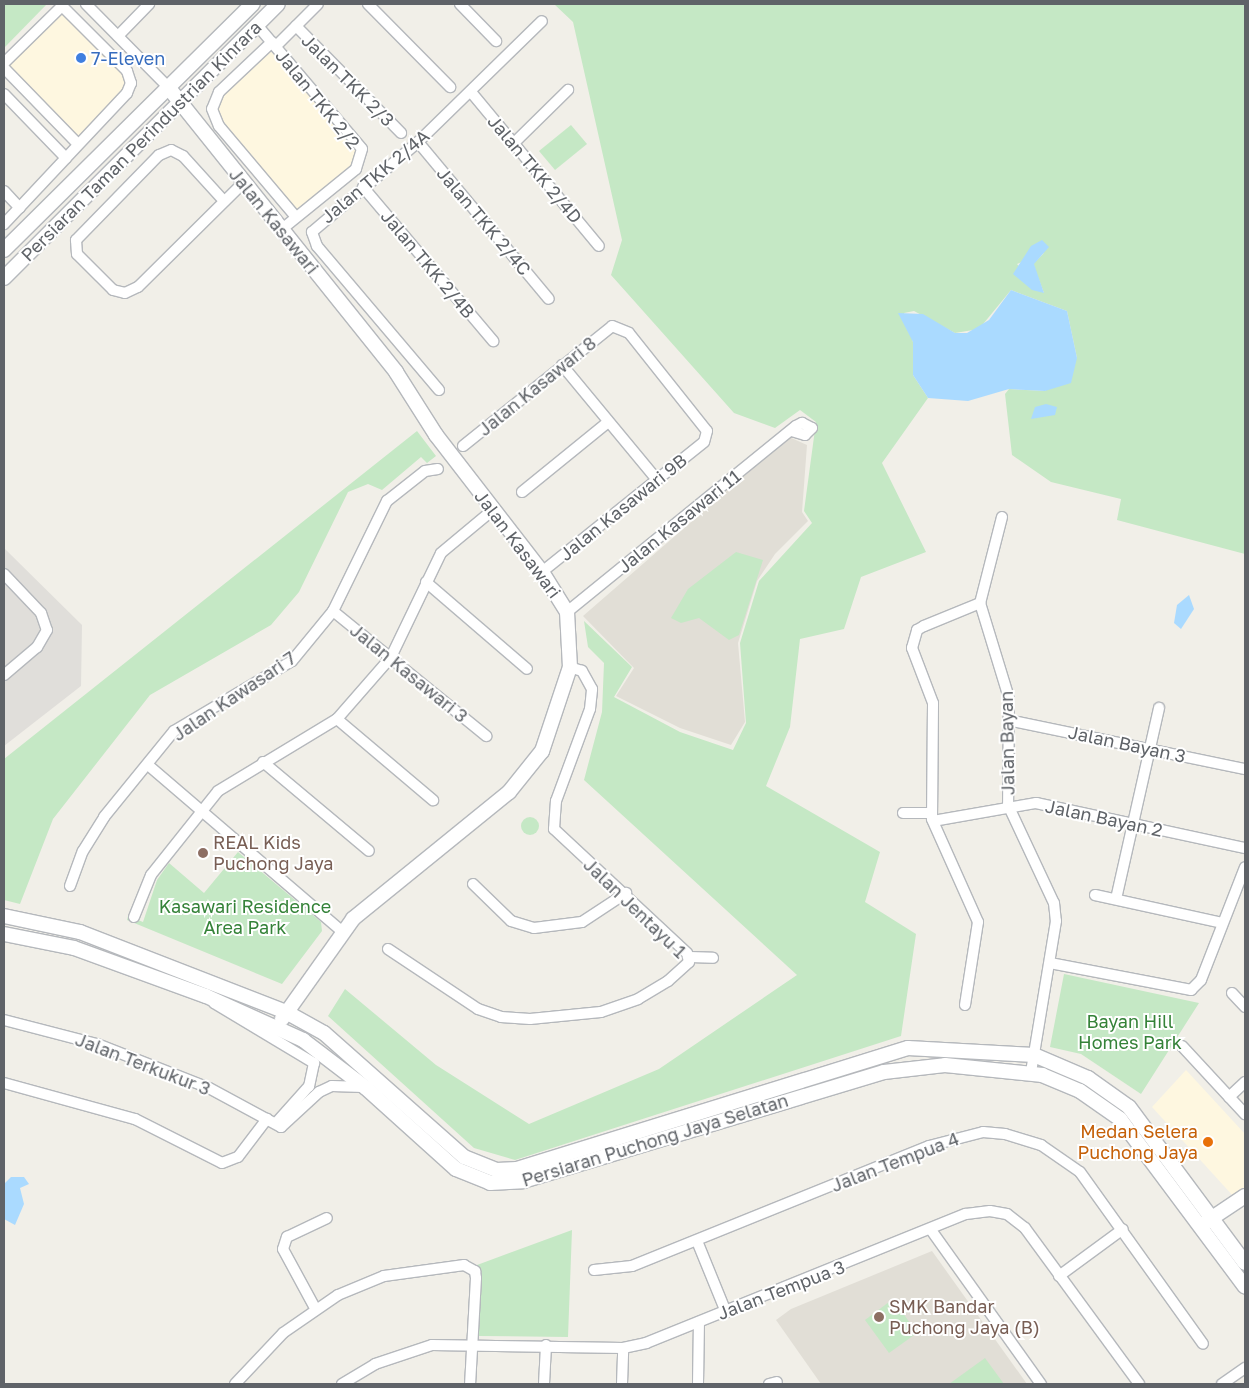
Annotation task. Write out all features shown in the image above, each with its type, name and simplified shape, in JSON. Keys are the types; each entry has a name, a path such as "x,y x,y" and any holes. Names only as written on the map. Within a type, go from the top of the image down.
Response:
{"main road":[{"name":"Persiaran Taman Perindustrian Kinrara","path":"4,250 253,4"},
{"name":"Persiaran Taman Perindustrian Kinrara","path":"4,278 278,4"},
{"name":"Jalan Kasawari","path":"168,87 356,323 542,572 567,612 570,667 542,751 520,780 342,931 277,1028"},
{"name":"Persiaran Puchong Jaya Selatan","path":"4,916 80,932 286,1012 324,1033 464,1157 497,1170 517,1169 908,1048 1034,1055 1088,1078 1129,1107 1207,1221 1245,1287"},
{"name":"Persiaran Puchong Jaya Selatan","path":"4,934 74,948 206,996 277,1028 327,1056 366,1088 456,1169 472,1179 508,1184 884,1072 918,1065 1031,1072 1080,1091 1120,1119 1245,1263"},
{"path":"1207,1221 1245,1196"}],"street":[{"path":"86,4 168,87"},
{"path":"118,36 149,4"},
{"name":"Jalan TKK 2/3","path":"274,44 318,4"},
{"path":"368,4 450,87"},
{"path":"460,4 496,41"},
{"path":"4,63 63,5 127,71 131,83 127,93 78,144 56,172 4,224"},
{"name":"Jalan TKK 2/4A","path":"438,390 317,246 312,232 418,142 542,21"},
{"name":"Jalan TKK 2/2","path":"257,25 362,149 356,169 281,230"},
{"name":"Jalan TKK 2/3","path":"296,26 401,133"},
{"name":"Jalan TKK 2/2","path":"274,44 219,92 212,109 219,126 296,217"},
{"path":"4,68 78,144"},
{"path":"514,143 568,90"},
{"name":"Jalan TKK 2/4D","path":"471,92 599,246"},
{"path":"4,94 66,158"},
{"name":"Jalan TKK 2/4C","path":"418,142 549,299"},
{"path":"224,201 183,156 170,150 160,155 76,240 77,254 114,290 125,293 138,287 243,183"},
{"name":"Jalan TKK 2/4B","path":"363,187 493,341"},
{"path":"4,191 20,208"},
{"path":"356,323 371,309"},
{"name":"Jalan Kasawari 8","path":"463,446 612,326 629,333 707,431 704,442"},
{"path":"562,365 656,480"},
{"path":"522,492 608,422"},
{"name":"Jalan Kasawari 11","path":"567,612 792,431"},
{"name":"Jalan Kasawari 9B","path":"542,572 704,442"},
{"name":"Jalan Kawasari 7","path":"70,886 87,844 174,731 292,661 333,610 387,501 425,471 438,470"},
{"path":"134,917 151,875 227,782 337,719 391,657 426,582 452,540 494,509"},
{"path":"965,1006 978,922 931,817 933,703 912,648 912,640 924,626 980,603 1002,517"},
{"path":"4,574 41,612 47,630 44,638 4,675"},
{"path":"426,582 527,669"},
{"name":"Jalan Bayan","path":"980,603 1007,686 1008,805 1054,903 1056,921 1031,1072"},
{"name":"Jalan Kasawari 3","path":"333,610 486,736"},
{"name":"Jalan Jentayu 1","path":"388,949 478,1009 501,1017 530,1019 601,1012 638,999 681,972 690,957 626,893 554,829 556,801 590,708 592,688 582,671 570,667"},
{"path":"1116,899 1159,708"},
{"path":"337,719 433,800"},
{"name":"Jalan Bayan 3","path":"1008,720 1149,748 1245,770"},
{"path":"263,762 369,851"},
{"path":"148,765 342,931"},
{"name":"Jalan Bayan 2","path":"903,813 931,817 1008,805 1056,805 1132,825 1245,848"},
{"path":"1050,964 1191,990 1201,980 1245,867"},
{"path":"473,884 511,921 534,928 582,922 626,893"},
{"path":"1095,895 1222,923"},
{"path":"690,957 713,958"},
{"path":"1232,993 1245,1006"},
{"path":"4,1083 134,1119 222,1163 238,1156 271,1121 309,1086 314,1063 225,1013 206,996"},
{"name":"Jalan Terkukur 3","path":"4,1020 98,1044 209,1088 271,1121"},
{"path":"1182,1046 1245,1114"},
{"path":"1230,1097 1245,1082"},
{"path":"271,1121 288,1124 319,1092 332,1086 366,1088"},
{"name":"Jalan Tempua 4","path":"594,1270 632,1266 929,1146 984,1132 1027,1139 1054,1152 1086,1179 1124,1229 1203,1344"},
{"name":"Jalan Tempua 3","path":"342,1384 375,1364 413,1349 472,1343 623,1348 726,1312 979,1211 1006,1214 1025,1228 1139,1384"},
{"path":"315,1308 283,1249 288,1237 327,1218"},
{"path":"1059,1276 1124,1229"},
{"path":"931,1230 1041,1384"},
{"path":"697,1241 726,1312"},
{"path":"235,1384 256,1359 315,1308 384,1276 464,1265 475,1271 476,1278 470,1384"},
{"path":"698,1384 699,1322"},
{"path":"544,1384 546,1345"},
{"path":"622,1384 623,1348"},
{"path":"1222,1384 1245,1368"}],"shaded area":[{"path":"61,11 124,73 128,83 78,139 7,65"},
{"path":"271,49 357,148 354,167 297,212 216,116 221,95"},
{"path":"789,437 807,445 802,512 808,521 775,554 757,581 738,643 745,722 731,745 680,728 616,696 634,668 583,616"},
{"path":"4,548 82,625 81,686 4,746"},
{"path":"1186,1070 1245,1134 1245,1191 1234,1197 1152,1107"},
{"name":"SMK Bandar Puchong Jaya (B)","path":"932,1251 1027,1384 821,1384 776,1320 791,1309"}],"green space":[{"path":"4,4 47,4 4,48"},
{"path":"554,4 1245,4 1245,554 1117,520 1121,499 1051,482 1012,455 1005,394 1009,389 1045,391 1077,358 1067,311 1011,290 979,329 955,333 914,311 904,313 913,342 913,375 928,398 882,463 926,552 861,577 844,629 800,639 790,727 766,786 880,852 865,902 916,934 901,1036 515,1160 474,1148 328,1016 345,989 436,1065 529,1124 659,1069 797,975 584,780 602,712 604,663 588,647 584,621 632,667 614,697 680,732 733,750 746,723 740,643 759,581 812,523 804,511 816,422 800,410 775,428 734,413 611,275 622,240 573,22","holes":["1044,253 1033,264 1044,293 1017,264"]},
{"path":"571,125 587,144 555,170 539,151"},
{"path":"417,431 436,456 427,463 421,457 382,490 368,484 348,492 299,592 271,625 150,695 53,819 20,904 4,900 4,759"},
{"path":"736,552 763,560 739,635 729,640 699,618 681,623 671,618 688,589"},
{"path":"526,817 534,817 539,822 537,833 526,835 521,830 521,822"},
{"name":"Kasawari Residence Area Park","path":"238,852 321,922 322,931 282,984 127,920 128,916 143,922 157,880 169,863 204,893"},
{"name":"Bayan Hill Homes Park","path":"1064,974 1199,1003 1141,1094 1081,1054 1050,1047"},
{"path":"572,1230 568,1337 479,1336 477,1265"},
{"path":"893,1299 917,1333 889,1353 865,1320"},
{"path":"985,1358 1004,1384 949,1384"}],"water":[{"path":"1042,240 1049,247 1034,264 1044,293 1032,290 1013,274 1031,246"},
{"path":"1011,290 1067,311 1077,358 1071,383 1045,391 1009,389 968,401 928,398 913,375 913,342 898,313 923,314 955,333 967,333 989,320"},
{"path":"1046,404 1057,407 1055,415 1031,419 1035,407"},
{"path":"1189,595 1194,609 1181,629 1174,623 1177,605"},
{"path":"11,1177 24,1177 29,1184 20,1188 24,1204 15,1225 4,1219 4,1184"}],"place":[{"name":"7-Eleven","path":"81,58"},
{"name":"REAL Kids Puchong Jaya","path":"203,853"},
{"name":"Medan Selera Puchong Jaya","path":"1208,1142"},
{"name":"SMK Bandar Puchong Jaya (B)","path":"879,1317"}]}
